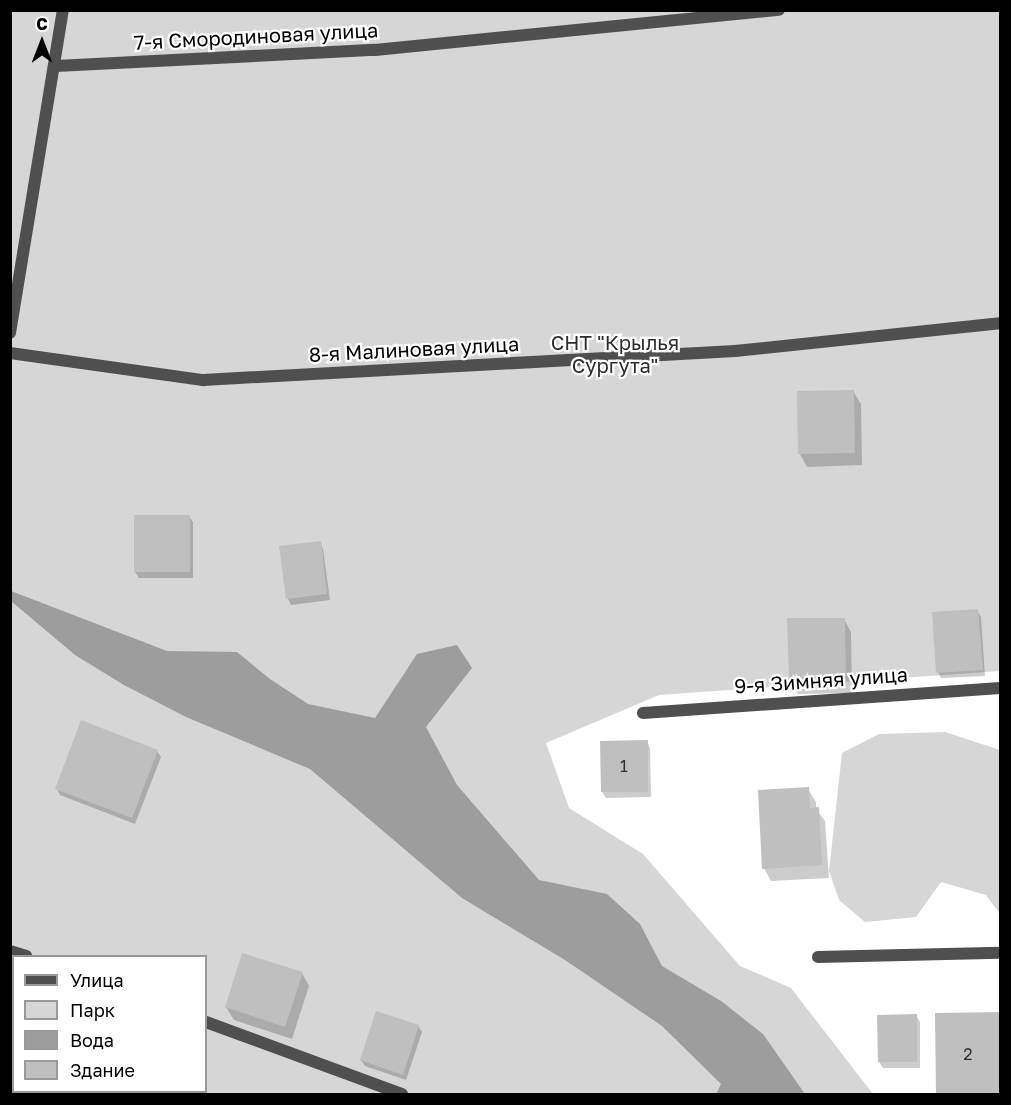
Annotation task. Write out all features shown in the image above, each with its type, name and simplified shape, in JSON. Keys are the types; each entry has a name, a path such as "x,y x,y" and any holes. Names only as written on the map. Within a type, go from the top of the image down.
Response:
{"street":[{"path":"10,333 56,66 63,10"},
{"name":"7-я Смородиновая улица","path":"56,66 375,50 779,10"},
{"name":"8-я Малиновая улица","path":"10,353 203,380 735,351 1000,323"},
{"name":"9-я Зимняя улица","path":"644,713 1000,688"},
{"path":"818,957 1000,953"},
{"path":"207,1022 402,1095"}],"green space":[{"name":"CНТ \"Крылья Сургута\"","path":"10,11 1000,11 1000,671 659,695 546,743 569,808 643,854 740,966 791,988 873,1094 11,1094"},
{"path":"945,732 1000,750 1000,914 986,895 941,882 916,917 865,922 839,900 829,871 842,753 879,734"}],"water":[{"path":"11,591 167,651 237,652 270,679 308,704 375,718 417,654 457,645 472,668 426,727 457,785 539,880 607,894 640,924 662,966 721,1001 763,1034 805,1094 716,1094 721,1084 662,1026 565,960 462,898 310,769 186,717 124,685 75,655 11,601"}],"building":[{"path":"854,390 855,453 798,454 797,391"},
{"path":"134,515 190,515 190,572 134,572"},
{"path":"321,541 327,594 286,599 279,546"},
{"path":"978,609 983,670 936,673 932,612"},
{"path":"787,618 845,618 846,681 789,682"},
{"path":"81,720 158,750 132,818 55,789"},
{"path":"648,740 648,792 601,792 600,741"},
{"path":"809,787 810,808 819,807 822,865 762,869 758,790"},
{"path":"242,953 303,972 285,1027 225,1007"},
{"path":"376,1011 419,1025 403,1075 360,1060"},
{"path":"1000,1012 1000,1094 936,1094 935,1013"},
{"path":"917,1014 917,1062 878,1062 877,1015"}]}
